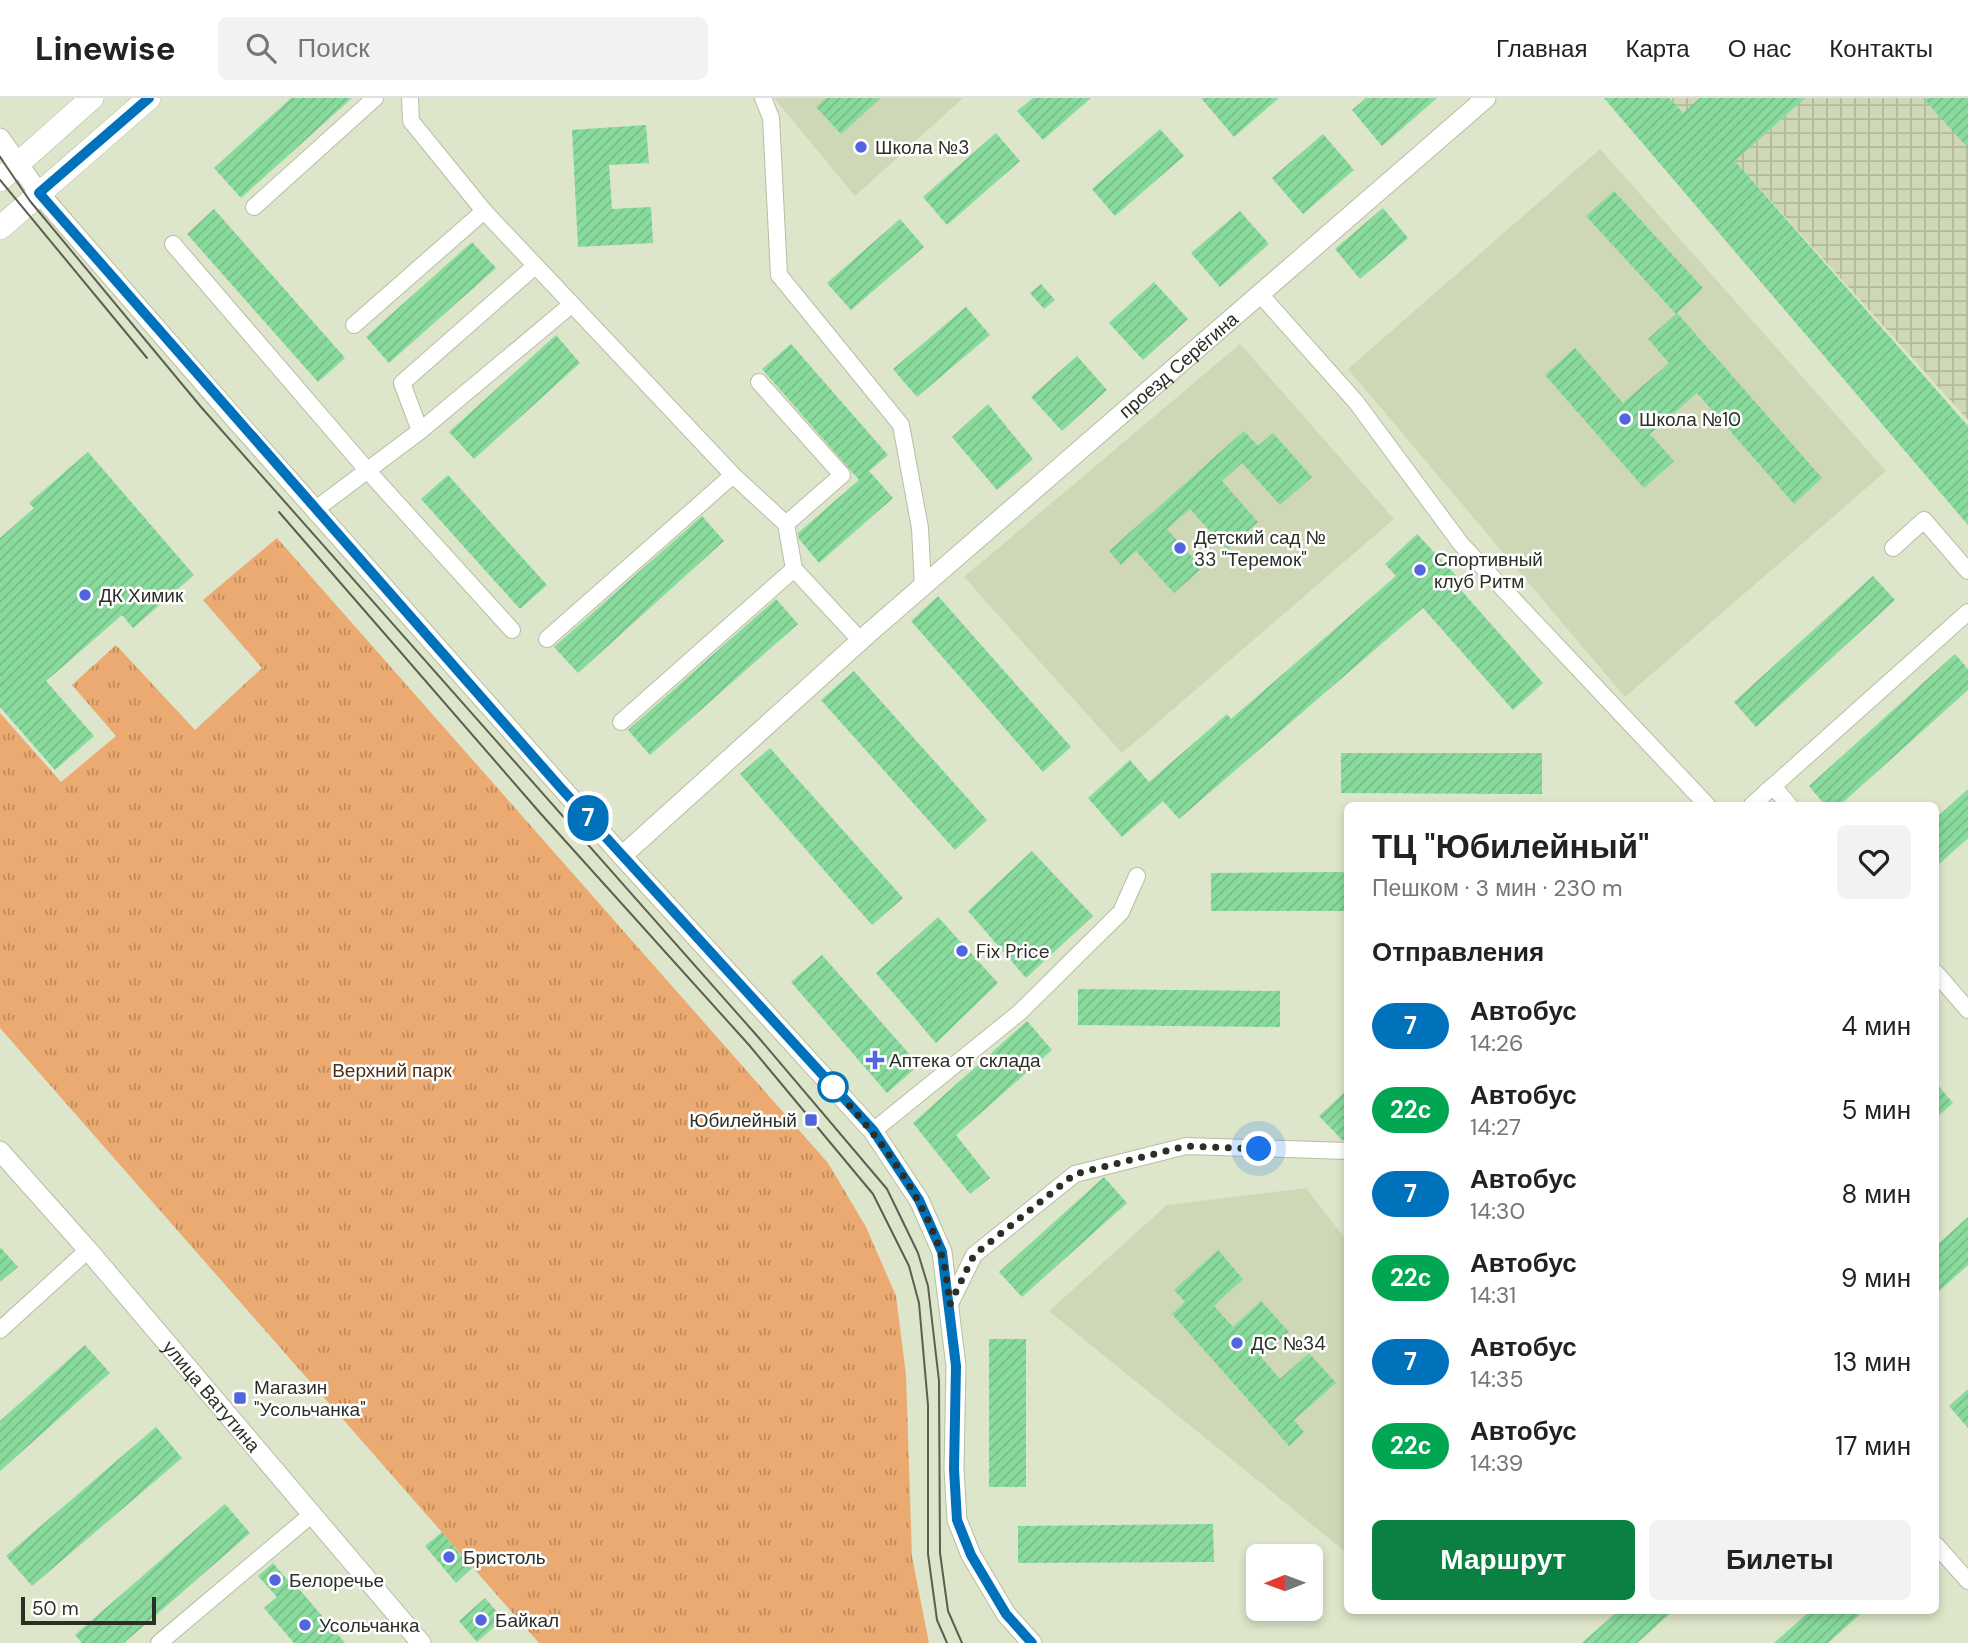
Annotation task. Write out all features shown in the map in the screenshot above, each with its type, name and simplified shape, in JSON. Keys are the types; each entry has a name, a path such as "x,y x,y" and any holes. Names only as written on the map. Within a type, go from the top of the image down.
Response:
{"main road":[{"path":"8,172 92,98"},
{"path":"0,228 149,98"}],"street":[{"path":"254,207 375,98"},
{"path":"410,98 411,121 484,211 733,475 786,524 794,569 866,636"},
{"path":"763,98 771,118 779,275 901,425 920,528 923,588"},
{"name":"проезд Серёгина","path":"622,856 866,636 1486,98"},
{"path":"0,138 8,172 39,193 622,856 873,1130 919,1200 942,1252 956,1366 954,1469 957,1520 971,1555 1006,1614 1032,1643"},
{"path":"354,325 484,211"},
{"path":"173,244 367,470 512,630"},
{"path":"420,431 401,383 535,267"},
{"path":"1259,293 1356,402 1461,544 1704,802"},
{"path":"316,509 420,431 570,305"},
{"path":"759,382 842,475 786,524"},
{"path":"547,639 733,475"},
{"path":"1893,548 1924,520 1968,571"},
{"path":"621,722 794,569"},
{"path":"1755,802 1964,616"},
{"path":"1773,786 1786,802"},
{"path":"873,1130 1020,1012 1121,912 1137,876"},
{"path":"1939,976 1968,1010"},
{"path":"950,1304 974,1255 1075,1174 1186,1146 1344,1151"},
{"name":"улица Ватутина","path":"0,1151 88,1250 421,1643"},
{"path":"0,1330 88,1250"},
{"path":"159,1643 311,1515"},
{"path":"1939,1548 1968,1581"}],"shaded area":[{"name":"Школа №3","path":"774,98 963,98 855,196"},
{"path":"1669,98 1968,98 1968,420 1735,161 1718,152"},
{"path":"1600,149 1886,471 1625,697 1348,369"},
{"name":"Детский сад № 33 \"Теремок\"","path":"1240,344 1394,519 1122,753 964,577"},
{"path":"1306,1188 1344,1237 1344,1551 1049,1311 1167,1205"}],"green space":[{"name":"Верхний парк","path":"277,538 828,1163 866,1227 896,1296 906,1375 912,1557 929,1643 539,1643 0,1028 0,713 61,782 116,736 72,685 116,645 195,730 262,668 203,600"}],"building":[{"path":"291,98 352,98 241,198 214,168"},
{"path":"826,98 881,98 841,134 816,107"},
{"path":"1033,98 1091,98 1043,140 1017,111"},
{"path":"1201,98 1279,98 1234,137"},
{"path":"1366,98 1437,98 1382,146 1352,110"},
{"path":"1604,98 1669,98 1683,113 1700,98 1805,98 1735,161 1968,426 1968,525"},
{"path":"1923,98 1968,98 1968,148"},
{"path":"646,125 649,163 609,165 612,209 651,207 653,243 578,247 572,130"},
{"path":"1160,129 1184,156 1115,216 1092,189"},
{"path":"996,133 1020,161 947,225 923,197"},
{"path":"1323,134 1354,170 1303,214 1272,178"},
{"path":"1614,191 1703,288 1676,314 1586,216"},
{"path":"1383,208 1408,238 1360,279 1335,249"},
{"path":"214,209 345,358 318,382 187,234"},
{"path":"1240,211 1269,244 1220,287 1191,253"},
{"path":"900,219 924,247 851,310 827,283"},
{"path":"472,242 496,268 389,363 366,337"},
{"path":"1154,282 1188,319 1143,360 1109,323"},
{"path":"1041,284 1055,300 1044,309 1030,293"},
{"path":"966,307 990,335 917,397 893,369"},
{"name":"Школа №10","path":"1677,313 1822,478 1794,504 1697,393 1650,434 1674,461 1644,488 1545,375 1575,348 1623,403 1669,363 1648,339"},
{"path":"556,335 580,363 474,459 449,432"},
{"path":"791,344 888,455 869,471 893,498 819,563 799,539 798,533 859,480 762,369"},
{"path":"1077,356 1107,390 1062,431 1031,397"},
{"path":"988,404 1033,459 997,490 952,437"},
{"path":"1244,431 1258,446 1273,433 1312,477 1280,505 1242,463 1222,481 1258,522 1227,550 1190,509 1167,529 1202,568 1174,593 1136,551 1121,565 1109,551"},
{"name":"ДК Химик","path":"88,452 194,575 133,628 122,615 46,681 94,736 55,770 0,707 0,538 34,508 29,503"},
{"path":"448,475 547,585 520,609 421,499"},
{"path":"702,516 724,541 578,673 554,647"},
{"path":"1417,534 1464,584 1460,589 1543,683 1513,710 1423,608 1179,819 1163,801 1122,837 1088,798 1130,760 1149,782 1227,714 1231,719 1396,576 1385,564"},
{"path":"1873,576 1895,600 1756,727 1734,702"},
{"path":"938,596 1071,747 1043,772 911,621"},
{"path":"776,599 798,624 650,755 628,730"},
{"path":"1955,654 1968,669 1968,690 1843,802 1822,802 1809,786"},
{"path":"854,671 987,820 955,850 821,700"},
{"path":"770,748 903,898 872,925 740,774"},
{"path":"1341,753 1542,753 1542,794 1341,793"},
{"path":"1968,789 1968,838 1939,864 1939,815"},
{"path":"1032,851 1093,916 1026,978 968,911"},
{"path":"1344,872 1344,911 1211,911 1211,873"},
{"path":"938,917 998,983 936,1043 876,973"},
{"path":"822,955 919,1065 887,1093 791,982"},
{"path":"1078,989 1280,991 1280,1027 1078,1025"},
{"path":"1027,1021 1052,1050 956,1135 990,1178 970,1194 913,1123"},
{"path":"1939,1087 1953,1103 1939,1115"},
{"path":"1344,1093 1344,1140 1342,1140 1319,1116"},
{"path":"1104,1177 1127,1203 1022,1297 999,1272"},
{"path":"1968,1217 1968,1265 1939,1291 1939,1243"},
{"path":"0,1247 18,1267 0,1282"},
{"name":"ДС №34","path":"1218,1250 1243,1279 1214,1306 1233,1327 1261,1301 1289,1332 1261,1357 1280,1379 1309,1353 1336,1383 1294,1420 1304,1432 1289,1446 1172,1314 1185,1302 1174,1290"},
{"path":"989,1339 1026,1339 1026,1487 989,1487"},
{"path":"85,1345 110,1373 0,1471 0,1421"},
{"path":"1968,1389 1968,1428 1949,1406"},
{"path":"156,1427 182,1458 32,1586 6,1556"},
{"path":"225,1504 250,1533 124,1643 82,1643 75,1635"},
{"path":"1213,1524 1214,1562 1018,1563 1018,1526"},
{"name":"Бристоль","path":"442,1532 472,1568 456,1583 425,1546"},
{"name":"Усольчанка","path":"273,1563 291,1584 294,1583 345,1643 294,1643 264,1608 277,1597 258,1576"},
{"name":"Байкал","path":"485,1598 503,1619 477,1642 459,1621"},
{"path":"1615,1614 1670,1614 1637,1643 1582,1643"},
{"path":"1807,1614 1861,1614 1828,1643 1774,1643"}],"tram line":[{"path":"0,157 30,201 201,407 759,1038 887,1189 918,1253 928,1286 939,1381 940,1553 948,1611 962,1643"},
{"path":"0,180 147,358"},
{"path":"279,512 541,814 749,1045 873,1194 909,1266 919,1303 928,1405 928,1554 937,1620 947,1643"}],"bus line":[{"name":"7","path":"149,98 39,193 559,786 873,1130 919,1200 942,1252 956,1366 954,1469 957,1520 971,1555 1006,1614 1032,1643"}],"place":[{"name":"Школа №3","path":"861,147"},
{"name":"Школа №10","path":"1625,419"},
{"name":"Детский сад № 33 \"Теремок\"","path":"1180,548"},
{"name":"Спортивный клуб Ритм","path":"1420,570"},
{"name":"ДК Химик","path":"85,595"},
{"name":"Fix Price","path":"962,951"},
{"name":"Аптека от склада","path":"875,1060"},
{"name":"Юбилейный","path":"811,1120"},
{"name":"ДС №34","path":"1237,1343"},
{"name":"Магазин \"Усольчанка\"","path":"240,1398"},
{"name":"Бристоль","path":"449,1557"},
{"name":"Белоречье","path":"275,1580"},
{"name":"Байкал","path":"481,1620"},
{"name":"Усольчанка","path":"305,1625"}],"route":[{"path":"833,1087 873,1130 919,1200 942,1252 950,1304 974,1255 1075,1174 1186,1146 1259,1149"}]}
